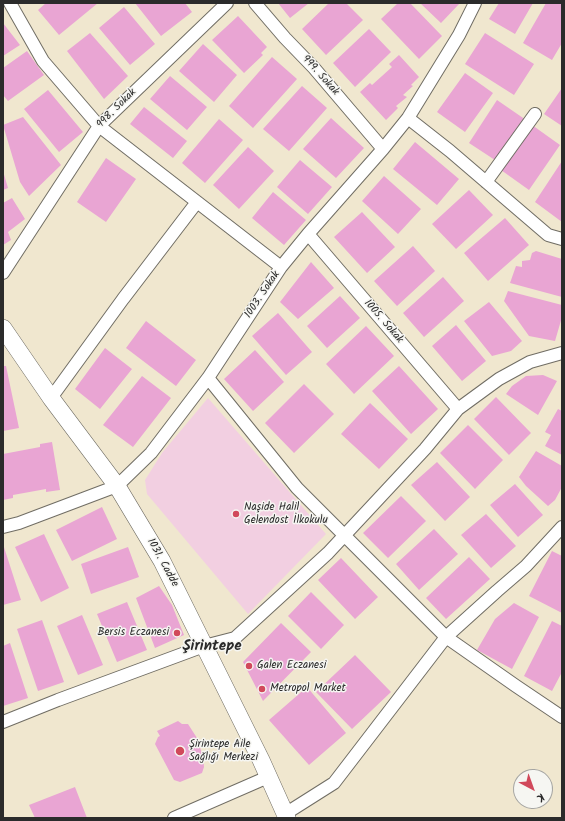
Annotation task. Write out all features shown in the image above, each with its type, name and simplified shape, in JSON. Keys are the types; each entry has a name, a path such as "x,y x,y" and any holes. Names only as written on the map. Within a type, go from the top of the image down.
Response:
{"street":[{"path":"10,3 43,61 99,126 281,267"},
{"name":"998. Sokak","path":"3,273 99,126 227,3"},
{"name":"999. Sokak","path":"255,3 384,149"},
{"name":"1003. Sokak","path":"3,527 19,523 117,486 151,452 208,378 281,267 308,234 384,149 408,118 458,36 476,3"},
{"path":"486,182 535,114"},
{"path":"408,118 450,151 548,235 562,239"},
{"path":"52,398 123,299 197,202"},
{"name":"1005. Sokak","path":"308,234 458,409"},
{"name":"1031. Cadde","path":"6,337 117,486 162,561 286,816"},
{"path":"3,722 204,646 235,638 328,553 425,449 458,409 499,379 530,362 562,353"},
{"path":"208,378 297,488 446,637 562,717"},
{"path":"286,816 334,783 446,637 526,566 562,527"},
{"path":"174,818 268,777"}],"shaded area":[{"name":"Naşide Halil Gelendost İlkokulu","path":"208,398 326,534 248,614 147,494 145,480 162,453"}],"building":[{"path":"46,3 98,3 59,35 38,10"},
{"path":"135,3 185,3 192,12 161,36"},
{"path":"278,3 309,3 290,18"},
{"path":"329,3 346,3 363,20 326,55 302,29"},
{"path":"398,3 410,3 442,36 419,59 381,19"},
{"path":"420,3 460,3 441,23"},
{"path":"499,3 533,3 515,34 489,19"},
{"path":"546,3 559,3 562,5 562,43 552,60 523,43"},
{"path":"124,7 155,44 130,65 99,28"},
{"path":"238,16 267,47 261,53 263,55 244,73 212,40"},
{"path":"3,23 20,45 3,56"},
{"path":"369,29 391,52 355,87 333,63"},
{"path":"90,33 128,76 104,99 67,51"},
{"path":"485,33 534,64 514,95 465,64"},
{"path":"203,44 237,75 214,102 179,71"},
{"path":"27,51 44,75 8,101 3,95 3,68"},
{"path":"399,55 419,77 411,85 413,86 403,95 407,97 396,106 398,108 386,120 360,92 370,83 372,85 392,67 389,64"},
{"path":"272,57 297,79 253,128 229,106"},
{"path":"465,73 493,93 465,132 437,112"},
{"path":"170,76 207,107 187,130 150,99"},
{"path":"302,86 327,108 289,151 263,129"},
{"path":"562,88 562,126 544,114"},
{"path":"48,90 83,132 59,152 24,109"},
{"path":"497,100 526,120 498,162 469,143"},
{"path":"144,107 187,141 173,158 130,124"},
{"path":"23,117 61,165 29,196 20,182 3,125"},
{"path":"331,118 364,148 336,178 303,149"},
{"path":"219,119 243,140 205,183 182,163"},
{"path":"532,125 560,145 529,190 501,170"},
{"path":"415,142 459,179 437,205 393,169"},
{"path":"248,147 274,171 239,209 213,185"},
{"path":"106,158 136,179 106,222 77,202"},
{"path":"300,160 332,187 308,214 277,187"},
{"path":"562,161 562,222 535,202"},
{"path":"3,171 8,188 3,190"},
{"path":"384,176 421,209 398,234 362,201"},
{"path":"469,190 493,215 456,249 432,224"},
{"path":"273,192 306,220 284,245 252,218"},
{"path":"12,198 25,219 8,232 11,240 3,245 3,203"},
{"path":"362,212 395,247 367,273 334,237"},
{"path":"505,218 529,245 488,281 464,253"},
{"path":"413,246 435,271 397,306 374,281"},
{"path":"536,251 562,259 562,297 510,283 516,266 522,267 522,261 530,260 532,253"},
{"path":"311,262 334,288 298,319 280,302"},
{"path":"443,277 464,301 424,337 403,313"},
{"path":"508,291 562,305 562,317 555,341 529,336 504,301"},
{"path":"340,296 360,318 327,348 307,326"},
{"path":"489,302 522,341 511,351 492,356 464,321"},
{"path":"278,313 312,352 286,375 252,336"},
{"path":"146,321 196,360 176,386 126,348"},
{"path":"456,325 486,361 462,381 432,346"},
{"path":"366,326 394,356 354,394 326,364"},
{"path":"105,348 132,369 100,409 75,389"},
{"path":"255,350 284,382 253,411 224,379"},
{"path":"3,366 6,366 19,428 3,431"},
{"path":"399,366 438,409 411,434 372,391"},
{"path":"543,375 557,381 538,415 506,394 512,386 526,376"},
{"path":"142,376 171,398 133,447 103,425"},
{"path":"304,384 334,414 294,453 265,423"},
{"path":"496,397 531,433 509,455 474,419"},
{"path":"370,403 408,439 379,469 341,434"},
{"path":"558,409 562,411 562,455 545,446 551,435 545,432"},
{"path":"468,425 503,460 475,489 440,453"},
{"path":"52,442 60,490 46,492 46,489 13,495 13,498 3,500 3,454 40,447 40,444"},
{"path":"536,451 562,466 562,487 555,500 548,506 526,486 519,477"},
{"path":"437,462 470,497 445,521 411,485"},
{"path":"515,484 543,515 518,537 490,505"},
{"path":"401,496 426,521 388,558 363,533"},
{"path":"102,507 117,539 72,561 56,530"},
{"path":"486,514 516,546 491,568 461,535"},
{"path":"434,529 458,554 419,590 396,564"},
{"path":"44,534 69,588 41,602 15,547"},
{"path":"3,544 21,600 3,605"},
{"path":"128,547 139,577 91,594 81,564"},
{"path":"552,551 562,556 562,613 529,596"},
{"path":"469,557 490,579 446,619 426,598"},
{"path":"341,558 378,597 355,619 318,580"},
{"path":"159,586 172,605 184,635 155,648 136,598"},
{"path":"311,592 344,625 321,649 288,616"},
{"path":"127,602 147,650 117,662 97,614"},
{"path":"514,603 539,617 512,669 477,650 495,619"},
{"path":"82,615 103,665 78,675 57,626"},
{"path":"42,620 64,682 38,691 17,629"},
{"path":"552,621 562,626 562,672 552,691 524,676"},
{"path":"281,623 311,652 263,701 243,662"},
{"path":"10,643 28,698 3,706 3,646"},
{"path":"355,655 391,692 352,729 316,692"},
{"path":"307,687 346,733 309,765 269,720"},
{"name":"Şirintepe Aile Sağlığı Merkezi","path":"178,721 182,724 188,724 197,738 203,757 204,767 202,773 180,782 174,780 155,744 160,736 157,731"},
{"path":"75,787 87,818 35,818 29,805"}],"place":[{"name":"Naşide Halil Gelendost İlkokulu","path":"236,514"},
{"name":"Bersis Eczanesi","path":"177,633"},
{"name":"Galen Eczanesi","path":"249,666"},
{"name":"Metropol Market","path":"262,689"},
{"name":"Şirintepe Aile Sağlığı Merkezi","path":"180,751"}],"district":[{"name":"Şirintepe","path":"212,647"}]}
